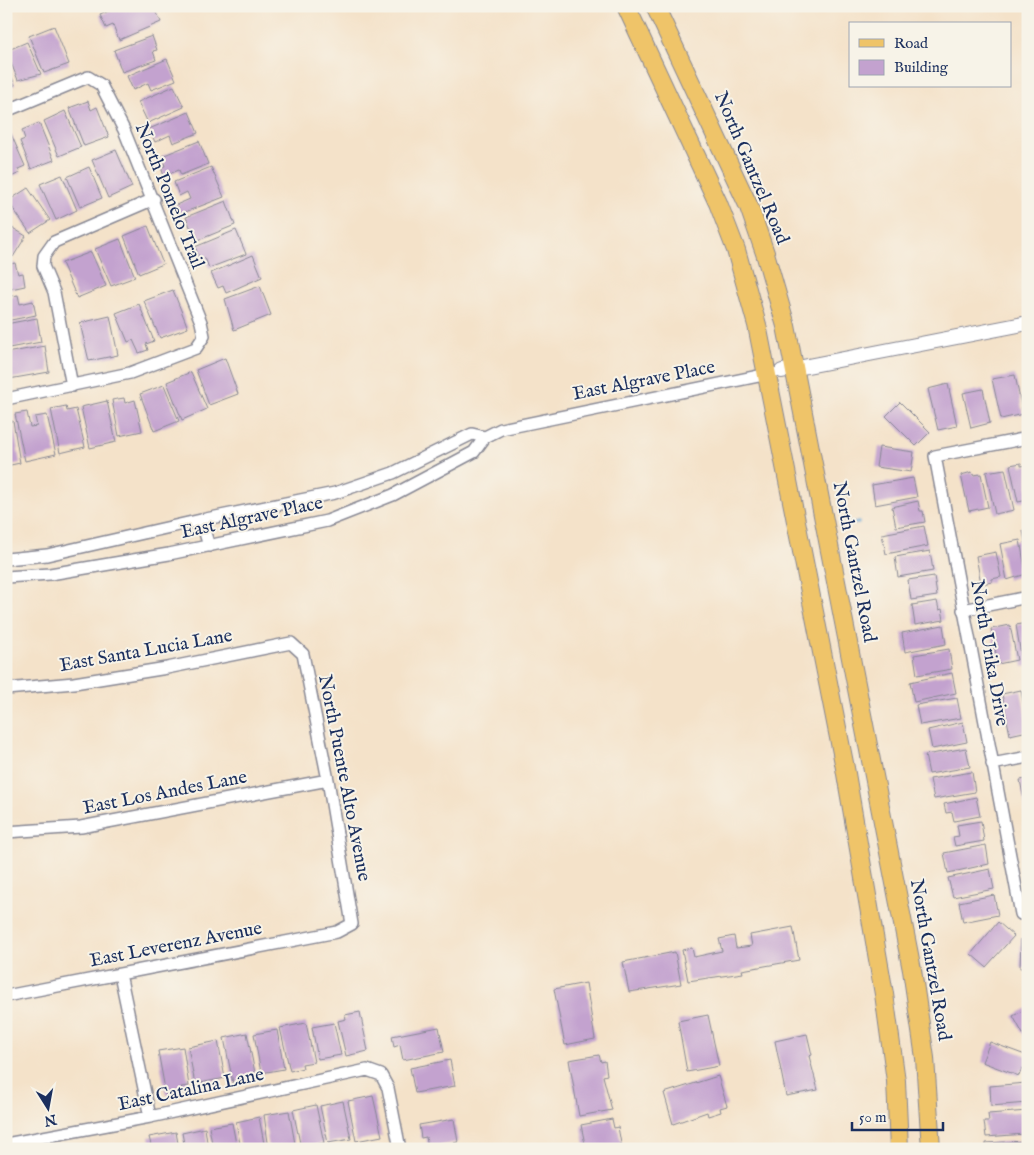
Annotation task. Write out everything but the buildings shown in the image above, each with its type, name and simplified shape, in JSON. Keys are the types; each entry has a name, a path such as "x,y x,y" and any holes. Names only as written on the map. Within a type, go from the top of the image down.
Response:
{"main road":[{"name":"North Gantzel Road","path":"626,6 718,203 748,289 782,371 915,986 927,1076 931,1149"},
{"name":"North Gantzel Road","path":"655,6 751,215 777,292 782,371 860,866 884,994 896,1081 899,1149"}],"street":[{"name":"North Pomelo Trail","path":"6,111 88,77 101,85 124,130 154,199 201,322 204,336 196,348 130,373 72,386"},
{"path":"6,399 72,386 54,292 43,266 44,256 54,242 154,199"},
{"path":"782,371 1028,323"},
{"name":"East Algrave Place","path":"6,577 50,574 209,546 313,524 359,510 394,495 474,452 485,437 502,430 527,423 782,371"},
{"name":"East Algrave Place","path":"6,559 47,555 358,487 402,469 472,434 485,437"},
{"name":"North Urika Drive","path":"1024,914 992,764 936,456 1028,438"},
{"path":"201,520 209,546"},
{"path":"963,610 1028,597"},
{"name":"East Santa Lucia Lane","path":"6,689 74,683 167,668 291,643"},
{"name":"North Puente Alto Avenue","path":"291,643 303,654 328,780 352,924"},
{"path":"992,764 1028,757"},
{"name":"East Los Andes Lane","path":"6,832 82,826 328,780"},
{"name":"East Leverenz Avenue","path":"6,996 337,932 352,924"},
{"path":"120,974 150,1117"},
{"name":"East Catalina Lane","path":"6,1144 150,1117 367,1070 381,1075 388,1088 400,1149"}],"waterway":[{"path":"846,523 858,523"}]}
